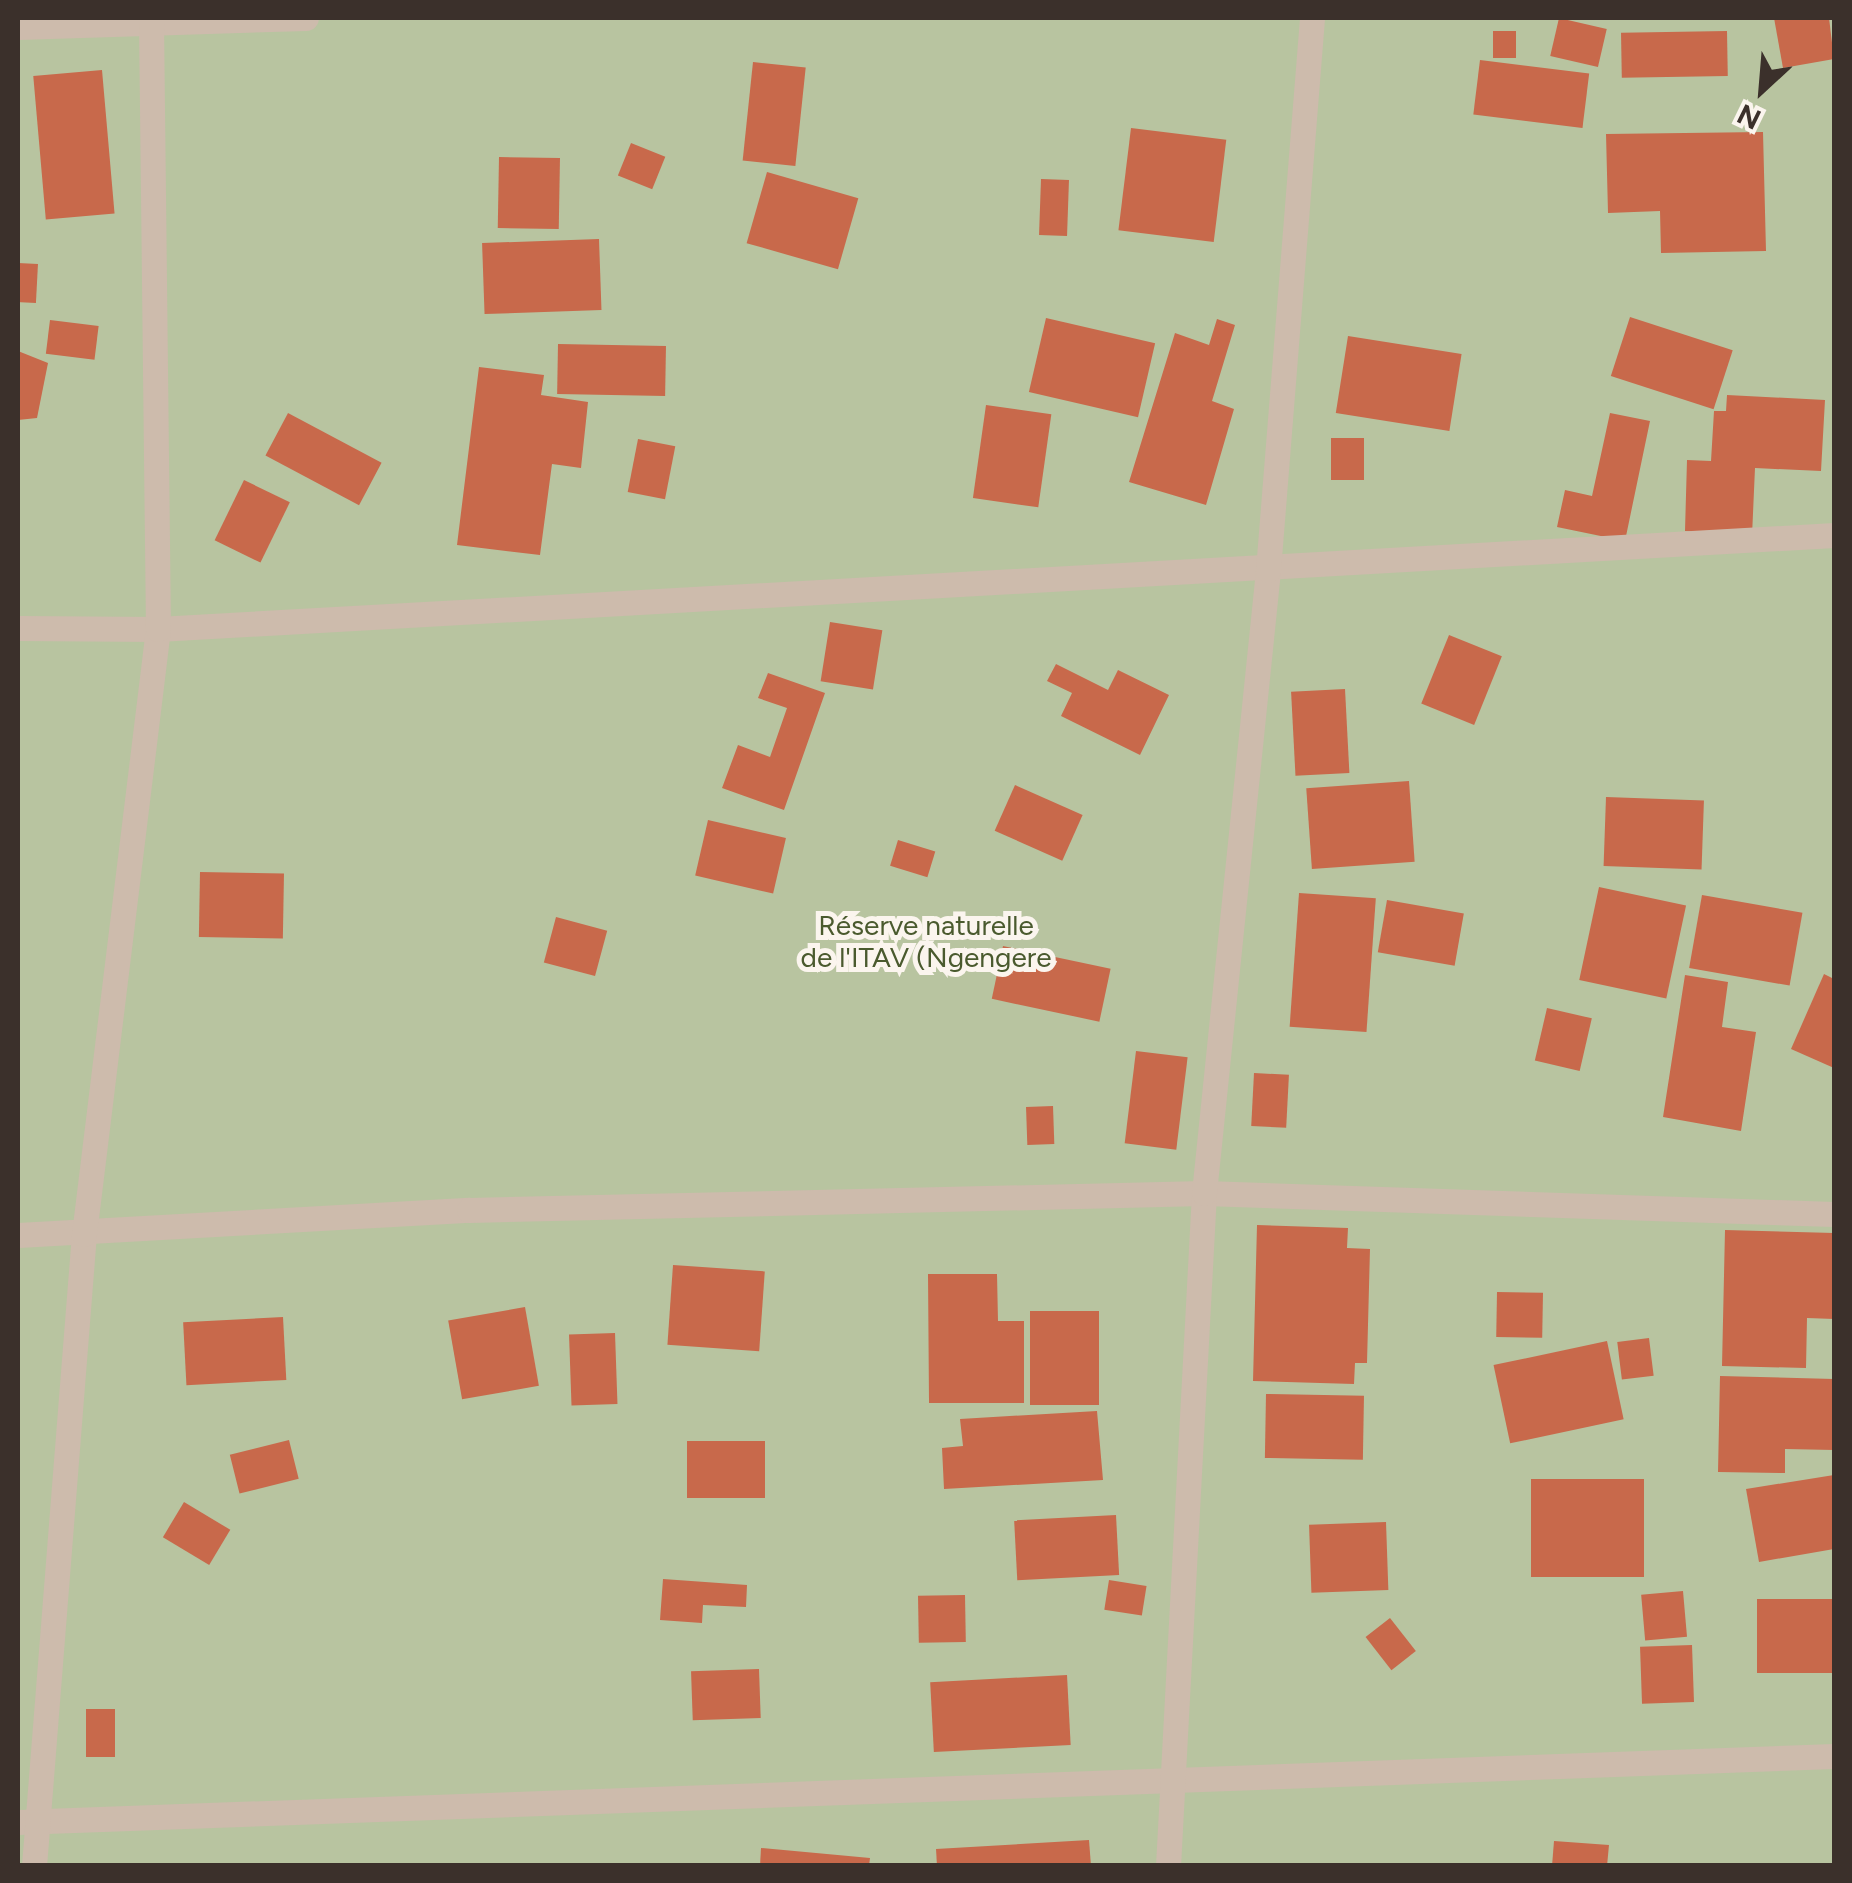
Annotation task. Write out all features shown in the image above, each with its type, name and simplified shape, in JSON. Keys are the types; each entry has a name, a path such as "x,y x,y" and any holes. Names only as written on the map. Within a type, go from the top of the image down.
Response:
{"street":[{"path":"18,27 306,18"},
{"path":"1168,1866 1204,1192 1268,570 1312,18"},
{"path":"34,1866 28,1821 84,1234 158,630 150,22"},
{"path":"18,628 158,630 1268,570 1834,534"},
{"path":"18,1235 469,1210 1204,1192 1834,1214"},
{"path":"28,1821 1834,1756"}],"green space":[{"name":"Réserve naturelle de l'ITAV (Ngengere","path":"18,18 1834,18 1834,1865 18,1865"}],"building":[{"path":"1559,18 1607,29 1598,67 1550,56"},
{"path":"1774,18 1829,18 1834,59 1783,68"},
{"path":"1493,31 1516,31 1516,58 1493,58"},
{"path":"1727,31 1728,76 1622,78 1621,33"},
{"path":"1480,60 1589,73 1582,128 1473,115"},
{"path":"753,62 806,68 795,166 743,160"},
{"path":"102,70 115,213 46,219 33,76"},
{"path":"1131,128 1226,140 1214,242 1118,230"},
{"path":"1763,132 1766,251 1661,253 1660,211 1608,213 1606,134"},
{"path":"631,143 665,157 652,189 618,175"},
{"path":"499,157 560,158 559,229 498,228"},
{"path":"767,172 858,198 838,269 747,243"},
{"path":"1041,179 1069,180 1067,236 1039,235"},
{"path":"599,239 601,310 485,314 482,243"},
{"path":"18,263 38,264 36,303 18,302"},
{"path":"1630,317 1733,350 1714,409 1611,376"},
{"path":"1046,318 1155,343 1138,417 1029,392"},
{"path":"1217,319 1235,325 1212,401 1234,409 1206,505 1129,482 1175,333 1209,345"},
{"path":"50,320 99,326 94,360 46,354"},
{"path":"1348,336 1462,354 1449,431 1336,413"},
{"path":"558,344 666,346 665,396 557,394"},
{"path":"18,351 48,363 37,418 18,420"},
{"path":"479,367 544,375 541,395 588,402 581,468 552,464 540,555 457,545"},
{"path":"1727,395 1825,400 1821,471 1755,468 1752,536 1685,531 1687,460 1711,461 1714,411 1726,411"},
{"path":"986,405 1051,414 1038,507 973,498"},
{"path":"288,413 382,463 359,505 265,455"},
{"path":"1610,413 1650,421 1625,541 1557,527 1565,490 1592,496"},
{"path":"1331,438 1364,438 1364,480 1331,480"},
{"path":"638,439 675,446 665,499 628,492"},
{"path":"244,480 290,502 260,563 215,540"},
{"path":"830,622 882,630 873,690 821,681"},
{"path":"1449,635 1502,656 1474,725 1421,704"},
{"path":"1056,664 1108,690 1118,670 1169,695 1140,755 1061,716 1072,693 1047,681"},
{"path":"768,673 825,693 784,810 722,788 738,745 770,757 787,708 758,698"},
{"path":"1345,689 1349,773 1295,776 1291,692"},
{"path":"1409,781 1415,862 1312,869 1306,788"},
{"path":"1015,785 1083,815 1062,861 995,831"},
{"path":"1606,797 1704,800 1702,869 1604,866"},
{"path":"708,820 786,838 773,894 695,876"},
{"path":"898,840 935,851 927,877 890,866"},
{"path":"200,872 284,873 283,938 199,937"},
{"path":"1599,887 1686,906 1666,998 1579,980"},
{"path":"1299,893 1376,898 1366,1032 1290,1027"},
{"path":"1702,895 1802,913 1790,986 1689,968"},
{"path":"1387,900 1464,914 1455,966 1378,952"},
{"path":"556,917 607,931 595,976 544,962"},
{"path":"1003,946 1111,969 1099,1022 992,999"},
{"path":"1824,974 1834,979 1834,1068 1791,1049"},
{"path":"1685,975 1728,982 1722,1027 1756,1032 1741,1131 1663,1117"},
{"path":"1547,1008 1592,1018 1580,1071 1535,1061"},
{"path":"1136,1051 1188,1057 1176,1150 1125,1143"},
{"path":"1254,1073 1289,1075 1286,1128 1251,1126"},
{"path":"1053,1106 1054,1144 1027,1145 1026,1107"},
{"path":"1257,1225 1348,1228 1347,1248 1370,1249 1367,1363 1355,1363 1354,1384 1253,1381"},
{"path":"1725,1230 1834,1233 1834,1319 1807,1318 1806,1368 1722,1366"},
{"path":"673,1265 765,1271 759,1351 667,1345"},
{"path":"928,1274 997,1274 998,1321 1024,1321 1024,1403 929,1403"},
{"path":"1497,1292 1543,1293 1542,1338 1496,1337"},
{"path":"525,1307 539,1386 462,1399 448,1321"},
{"path":"1030,1311 1099,1311 1099,1405 1030,1405"},
{"path":"283,1317 286,1380 186,1385 183,1322"},
{"path":"615,1333 617,1404 572,1406 569,1335"},
{"path":"1649,1338 1654,1376 1622,1380 1617,1342"},
{"path":"1607,1341 1624,1419 1510,1443 1494,1365"},
{"path":"1720,1376 1834,1379 1834,1450 1785,1449 1785,1473 1718,1472"},
{"path":"1266,1394 1364,1396 1363,1460 1265,1458"},
{"path":"1097,1411 1103,1480 944,1489 942,1448 963,1446 960,1419"},
{"path":"289,1440 299,1479 239,1494 230,1455"},
{"path":"687,1441 765,1441 765,1498 687,1498"},
{"path":"1834,1475 1834,1549 1759,1562 1746,1489"},
{"path":"1531,1479 1644,1479 1644,1577 1531,1577"},
{"path":"184,1502 230,1530 209,1565 163,1537"},
{"path":"1116,1515 1119,1575 1017,1580 1014,1520"},
{"path":"1386,1522 1388,1590 1311,1593 1309,1525"},
{"path":"663,1579 747,1585 746,1607 703,1605 702,1623 660,1620"},
{"path":"1109,1580 1147,1586 1142,1616 1104,1610"},
{"path":"1683,1591 1687,1637 1645,1640 1641,1595"},
{"path":"965,1595 966,1642 919,1643 918,1596"},
{"path":"1757,1599 1834,1599 1834,1673 1757,1673"},
{"path":"1390,1618 1416,1651 1391,1670 1366,1637"},
{"path":"1692,1645 1694,1702 1642,1704 1640,1647"},
{"path":"759,1669 761,1718 693,1720 691,1671"},
{"path":"1067,1675 1071,1745 934,1752 930,1682"},
{"path":"86,1709 115,1709 115,1757 86,1757"},
{"path":"1089,1840 1091,1866 937,1866 936,1849"},
{"path":"1554,1841 1609,1845 1607,1866 1552,1866"},
{"path":"761,1848 870,1858 869,1866 760,1866"}]}
